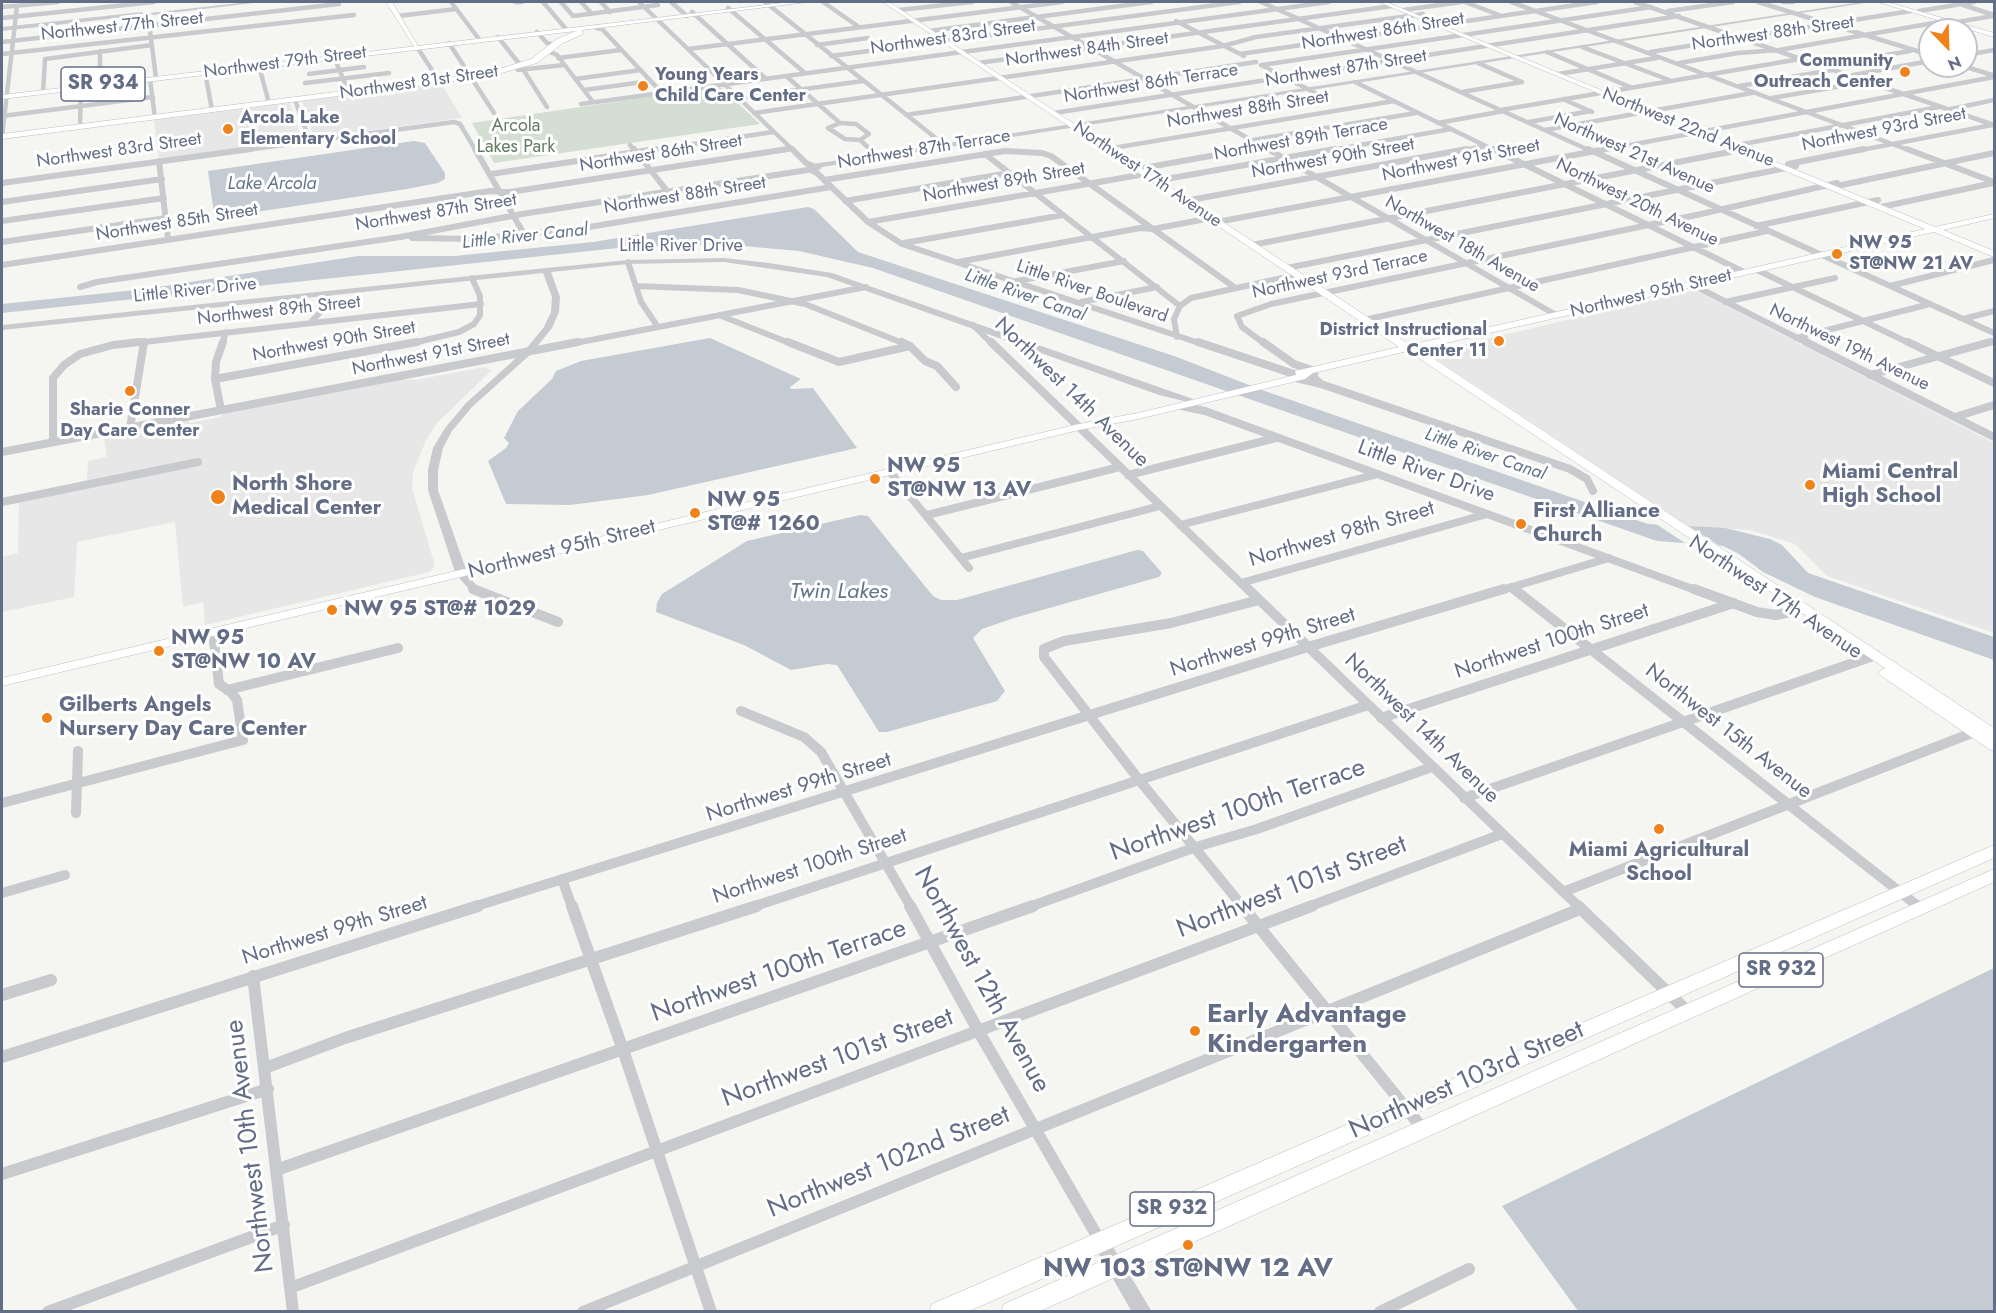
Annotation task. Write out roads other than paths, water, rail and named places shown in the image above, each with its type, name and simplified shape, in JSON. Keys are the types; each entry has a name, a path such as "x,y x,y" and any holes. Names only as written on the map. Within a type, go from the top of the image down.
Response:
{"main road":[{"path":"389,2 417,47"},
{"name":"Northwest 79th Street","path":"567,29 783,2"},
{"name":"Northwest 79th Street","path":"766,4 804,2"},
{"name":"Northwest 17th Avenue","path":"886,2 1408,349 1418,352 1490,404 1525,423 1658,521 1800,610 1984,731 1995,746"},
{"name":"Northwest 22nd Avenue","path":"1382,2 1413,12 1489,46 1568,72 1648,111 1699,132 1742,147 1940,228 1995,247"},
{"path":"1881,2 1940,18"},
{"path":"1888,2 1915,11"},
{"name":"Northwest 22nd Avenue","path":"1392,4 1402,10 1423,14 1498,44 1558,74 1658,110 1708,130 1742,147 1752,148 1788,166"},
{"name":"Northwest 79th Street","path":"4,96 656,18"},
{"name":"Northwest 81st Street","path":"2,137 471,77 521,68 572,35 612,24"},
{"path":"1978,28 1985,30"},
{"path":"1978,28 1995,34"},
{"path":"1978,29 1995,34"},
{"name":"Northwest 95th Street","path":"1254,386 1274,373 1311,372 1995,216"},
{"name":"Northwest 22nd Avenue","path":"1940,228 1994,254"},
{"name":"Northwest 95th Street","path":"2,682 1254,386 1295,372"},
{"name":"Northwest 95th Street","path":"1123,417 1133,412 1170,403 1185,402 1202,406 1226,392"},
{"name":"Northwest 17th Avenue","path":"1490,404 1498,413 1712,546 1800,610"},
{"path":"1498,413 1518,423 1525,423"},
{"name":"Northwest 103rd Street","path":"940,1311 1995,851"},
{"name":"Northwest 103rd Street","path":"1012,1311 1995,875"}],"street":[{"path":"2,7 58,2"},
{"path":"146,2 152,38 154,118"},
{"path":"2,18 154,2"},
{"path":"2,29 259,2"},
{"path":"266,2 274,27"},
{"path":"451,2 479,39"},
{"path":"516,2 522,2"},
{"path":"543,2 567,29"},
{"path":"561,2 573,16 658,5 655,2"},
{"path":"581,2 592,14"},
{"path":"601,2 610,12"},
{"path":"620,2 628,10"},
{"path":"639,2 845,201 868,222 902,244 1063,215"},
{"path":"671,2 728,44 765,78"},
{"path":"824,2 859,27"},
{"path":"899,10 972,2"},
{"name":"Northwest 18th Avenue","path":"1011,2 1556,315"},
{"path":"688,49 1062,2"},
{"path":"1138,2 1323,96"},
{"path":"929,31 1151,2"},
{"path":"831,56 1239,2"},
{"name":"Northwest 21st Avenue","path":"1261,2 1995,333"},
{"name":"Northwest 83rd Street","path":"581,104 1329,2"},
{"path":"1463,2 1501,16"},
{"name":"Northwest 84th Street","path":"754,113 1223,46 1256,38 1463,2"},
{"path":"1511,2 1995,182"},
{"path":"1240,54 1597,2"},
{"path":"1635,2 1995,125"},
{"path":"1665,12 1733,2"},
{"path":"1758,2 1918,52"},
{"path":"1783,2 1793,2"},
{"name":"Northwest 87th Street","path":"80,287 121,278 400,237 667,191 1868,2"},
{"path":"1949,2 1995,15"},
{"path":"1648,53 1974,2"},
{"path":"2,42 339,4"},
{"path":"766,4 947,147"},
{"path":"978,63 1392,4"},
{"path":"2,137 4,96 10,81 17,6"},
{"path":"731,7 805,73"},
{"name":"Northwest 86th Street","path":"1262,66 1651,7"},
{"path":"398,16 456,9"},
{"name":"Northwest 77th Street","path":"2,54 274,27 354,15"},
{"path":"1978,18 1995,15"},
{"name":"Northwest 86th Terrace","path":"1054,113 1679,16"},
{"name":"Northwest 88th Street","path":"1676,63 1738,53 1779,50 1918,25"},
{"path":"596,28 602,29 662,93"},
{"path":"537,32 547,43 555,45"},
{"path":"498,37 547,106"},
{"path":"817,45 868,38"},
{"path":"449,43 494,113"},
{"path":"43,92 45,59 49,57 152,45"},
{"path":"417,47 439,81"},
{"path":"1582,47 1669,81"},
{"path":"539,58 621,50"},
{"path":"1824,66 1912,50"},
{"path":"1978,53 1995,50"},
{"path":"99,51 100,85"},
{"path":"548,51 558,57 594,102"},
{"path":"1547,52 1630,87"},
{"path":"334,57 349,93"},
{"path":"1558,74 1660,57"},
{"path":"1438,123 1630,87 1803,59"},
{"path":"906,115 1257,62"},
{"path":"1462,92 1522,82 1478,63"},
{"path":"1850,75 1918,63"},
{"name":"Northwest 81st Street","path":"521,68 564,65"},
{"path":"259,66 269,103"},
{"path":"2,68 11,67"},
{"path":"309,74 364,67"},
{"path":"1738,86 1834,69"},
{"path":"575,79 641,70"},
{"path":"1978,71 1995,76"},
{"path":"205,72 212,110"},
{"path":"305,83 389,73"},
{"path":"786,76 840,123"},
{"name":"Northwest 91st Street","path":"955,262 1140,228 1214,220 1351,197 1995,76"},
{"path":"2,82 10,81"},
{"path":"584,90 651,81"},
{"path":"739,98 863,81"},
{"path":"1770,99 1867,81"},
{"name":"Northwest 20th Avenue","path":"1355,82 1744,272"},
{"path":"80,127 81,87"},
{"path":"1545,130 1754,93"},
{"path":"3,116 153,97"},
{"path":"1563,99 1607,118"},
{"path":"295,100 310,141"},
{"path":"1948,109 1995,100"},
{"name":"Northwest 88th Street","path":"1107,149 1394,102"},
{"path":"1252,245 1635,171 1842,125 1941,107"},
{"path":"1529,122 1591,111"},
{"path":"1253,140 1417,113"},
{"name":"Northwest 83rd Street","path":"2,183 454,122 460,124 490,174"},
{"path":"840,123 856,124 869,134 860,140 845,140 828,128 840,123"},
{"name":"Northwest 93rd Street","path":"1287,268 1677,190 1891,144 1995,125"},
{"name":"Northwest 89th Terrace","path":"1155,181 1451,129"},
{"path":"524,234 490,174 773,132"},
{"path":"860,140 879,158"},
{"path":"630,146 667,191"},
{"name":"Northwest 90th Street","path":"1185,201 1486,146"},
{"name":"Northwest 89th Street","path":"868,222 1091,184 1263,147"},
{"name":"Northwest 86th Street","path":"500,191 510,192 791,149"},
{"name":"Northwest 87th Terrace","path":"824,180 985,154 1029,150 1051,156 1091,184"},
{"name":"Northwest 93rd Terrace","path":"1295,372 1242,327 1237,320 1238,316 1250,310 1324,293 1719,208 1995,153"},
{"path":"985,154 1180,306"},
{"path":"159,161 168,239"},
{"path":"845,201 1009,173"},
{"path":"2,202 162,179"},
{"path":"1756,226 1995,182"},
{"path":"1091,184 1234,287"},
{"name":"Northwest 88th Street","path":"400,237 475,239 583,228 831,187"},
{"name":"Northwest 85th Street","path":"2,265 500,191"},
{"path":"2,221 164,198"},
{"path":"2,242 167,218"},
{"path":"1365,320 1767,231"},
{"name":"Little River Boulevard","path":"902,244 1078,302 1274,373"},
{"name":"Little River Drive","path":"2,328 628,262 678,260 758,263 829,275 866,287 1185,402"},
{"path":"1890,286 1995,260"},
{"path":"1014,282 1124,261"},
{"path":"628,262 641,302 658,327"},
{"path":"546,270 556,297 555,312 548,328 528,352 469,405 448,430 438,448 432,470 433,490 462,575 474,590 558,622"},
{"path":"1757,270 1995,383"},
{"path":"1177,337 1174,319 1180,306 1191,298 1296,275"},
{"path":"472,278 481,304"},
{"path":"1725,302 1834,278"},
{"name":"Northwest 19th Avenue","path":"1691,284 1995,437"},
{"path":"636,286 699,286 738,290 792,301 892,337 910,346 925,361 937,366 956,387"},
{"name":"Northwest 91st Street","path":"2,452 866,287"},
{"path":"1078,302 1157,287"},
{"path":"311,322 326,306 329,294"},
{"name":"Northwest 90th Street","path":"215,379 434,339 459,332 474,324 480,315 481,304"},
{"name":"Northwest 89th Street","path":"53,442 53,378 64,365 80,354 112,345 144,341 481,304"},
{"path":"1796,338 1930,304"},
{"path":"1963,319 1995,310"},
{"path":"719,315 839,362 910,346"},
{"name":"Northwest 14th Avenue","path":"973,326 1687,1011"},
{"path":"221,410 215,379 216,362 226,332"},
{"path":"993,344 1012,339"},
{"path":"130,428 144,341"},
{"path":"1870,375 1995,341"},
{"path":"1295,372 1321,384 1570,469 1587,479 1593,491"},
{"path":"1311,372 1321,384"},
{"path":"1162,393 1169,398 1170,403"},
{"path":"1955,417 1995,405"},
{"name":"Little River Drive","path":"1202,406 1276,438 1734,603 1770,615 1800,610"},
{"path":"1128,475 1276,438"},
{"path":"2,502 198,462"},
{"path":"927,515 1120,467"},
{"path":"890,472 969,568"},
{"path":"1180,525 1378,474"},
{"path":"961,558 1160,506"},
{"name":"Northwest 98th Street","path":"1241,583 1488,514"},
{"name":"Northwest 99th Street","path":"2,1057 562,879 1090,717 1308,647 1609,558"},
{"name":"Northwest 15th Avenue","path":"1510,586 1920,908"},
{"path":"1260,600 1171,623 1073,639 1044,649 1044,657 1140,781 1423,1129"},
{"name":"Northwest 100th Street","path":"1381,718 1593,651 1734,603"},
{"path":"2,803 243,740 237,700 219,684 213,632"},
{"path":"227,690 398,648"},
{"path":"1464,798 1871,657"},
{"name":"Northwest 100th Street","path":"265,1068 345,1038 592,960 1368,705"},
{"name":"Northwest 12th Avenue","path":"741,711 810,741 821,752 886,862 1034,1128 1143,1311"},
{"path":"1563,892 1788,803 1984,731"},
{"path":"76,813 78,751"},
{"name":"Northwest 100th Terrace","path":"276,1170 1432,767"},
{"name":"Northwest 101st Street","path":"290,1288 979,1032 1502,834"},
{"path":"2,892 65,875"},
{"path":"562,879 592,960 711,1311"},
{"name":"Northwest 102nd Street","path":"583,1311 1580,909"},
{"name":"Northwest 10th Avenue","path":"254,976 293,1311"},
{"path":"2,995 51,980"},
{"path":"2,1174 268,1089"},
{"path":"48,1311 284,1225"},
{"path":"1380,1311 1469,1269"}],"water":[{"name":"Lake Arcola","path":"414,141 425,143 445,173 445,179 438,183 407,189 283,208 233,215 214,214 208,171"},
{"path":"808,207 814,209 858,252 1174,356 1262,390 1648,524 1725,528 1770,539 1782,545 1808,573 1994,637 1994,660 1815,597 1763,572 1739,554 1723,546 1657,541 873,268 799,251 720,244 618,248 2,313 2,304 145,289 358,256 455,256 593,242"},
{"path":"710,338 801,379 790,387 791,389 813,388 857,448 648,495 570,505 506,504 488,461 506,448 509,443 504,438 518,411 552,379 556,371 581,361"},
{"name":"Twin Lakes","path":"860,515 868,516 933,596 941,600 957,600 1137,550 1143,551 1162,573 1159,577 982,629 973,638 1005,691 997,701 887,732 879,732 837,665 827,664 791,670 744,645 656,612 657,603 662,594 747,541"},
{"path":"1994,968 1994,1311 1578,1311 1502,1206"}],"place":[{"name":"Community Outreach Center","path":"1905,72"},
{"name":"Young Years Child Care Center","path":"643,86"},
{"name":"Arcola Lake Elementary School","path":"228,129"},
{"name":"NW 95 ST@NW 21 AV","path":"1837,254"},
{"name":"District Instructional Center 11","path":"1499,341"},
{"name":"Sharie Conner Day Care Center","path":"130,391"},
{"name":"NW 95 ST@NW 13 AV","path":"875,479"},
{"name":"Miami Central High School","path":"1810,485"},
{"name":"North Shore Medical Center","path":"218,497"},
{"name":"NW 95 ST@# 1260","path":"695,513"},
{"name":"First Alliance Church","path":"1521,524"},
{"name":"NW 95 ST@# 1029","path":"332,610"},
{"name":"NW 95 ST@NW 10 AV","path":"159,651"},
{"name":"Gilberts Angels Nursery Day Care Center","path":"47,718"},
{"name":"Miami Agricultural School","path":"1659,829"},
{"name":"Early Advantage Kindergarten","path":"1195,1031"},
{"name":"NW 103 ST@NW 12 AV","path":"1188,1245"}],"park label":[{"name":"Arcola Lakes Park","path":"516,137"}],"water label":[{"name":"Little River Canal","path":"525,237"},
{"name":"Little River Canal","path":"1025,296"},
{"name":"Little River Canal","path":"1485,455"}]}
